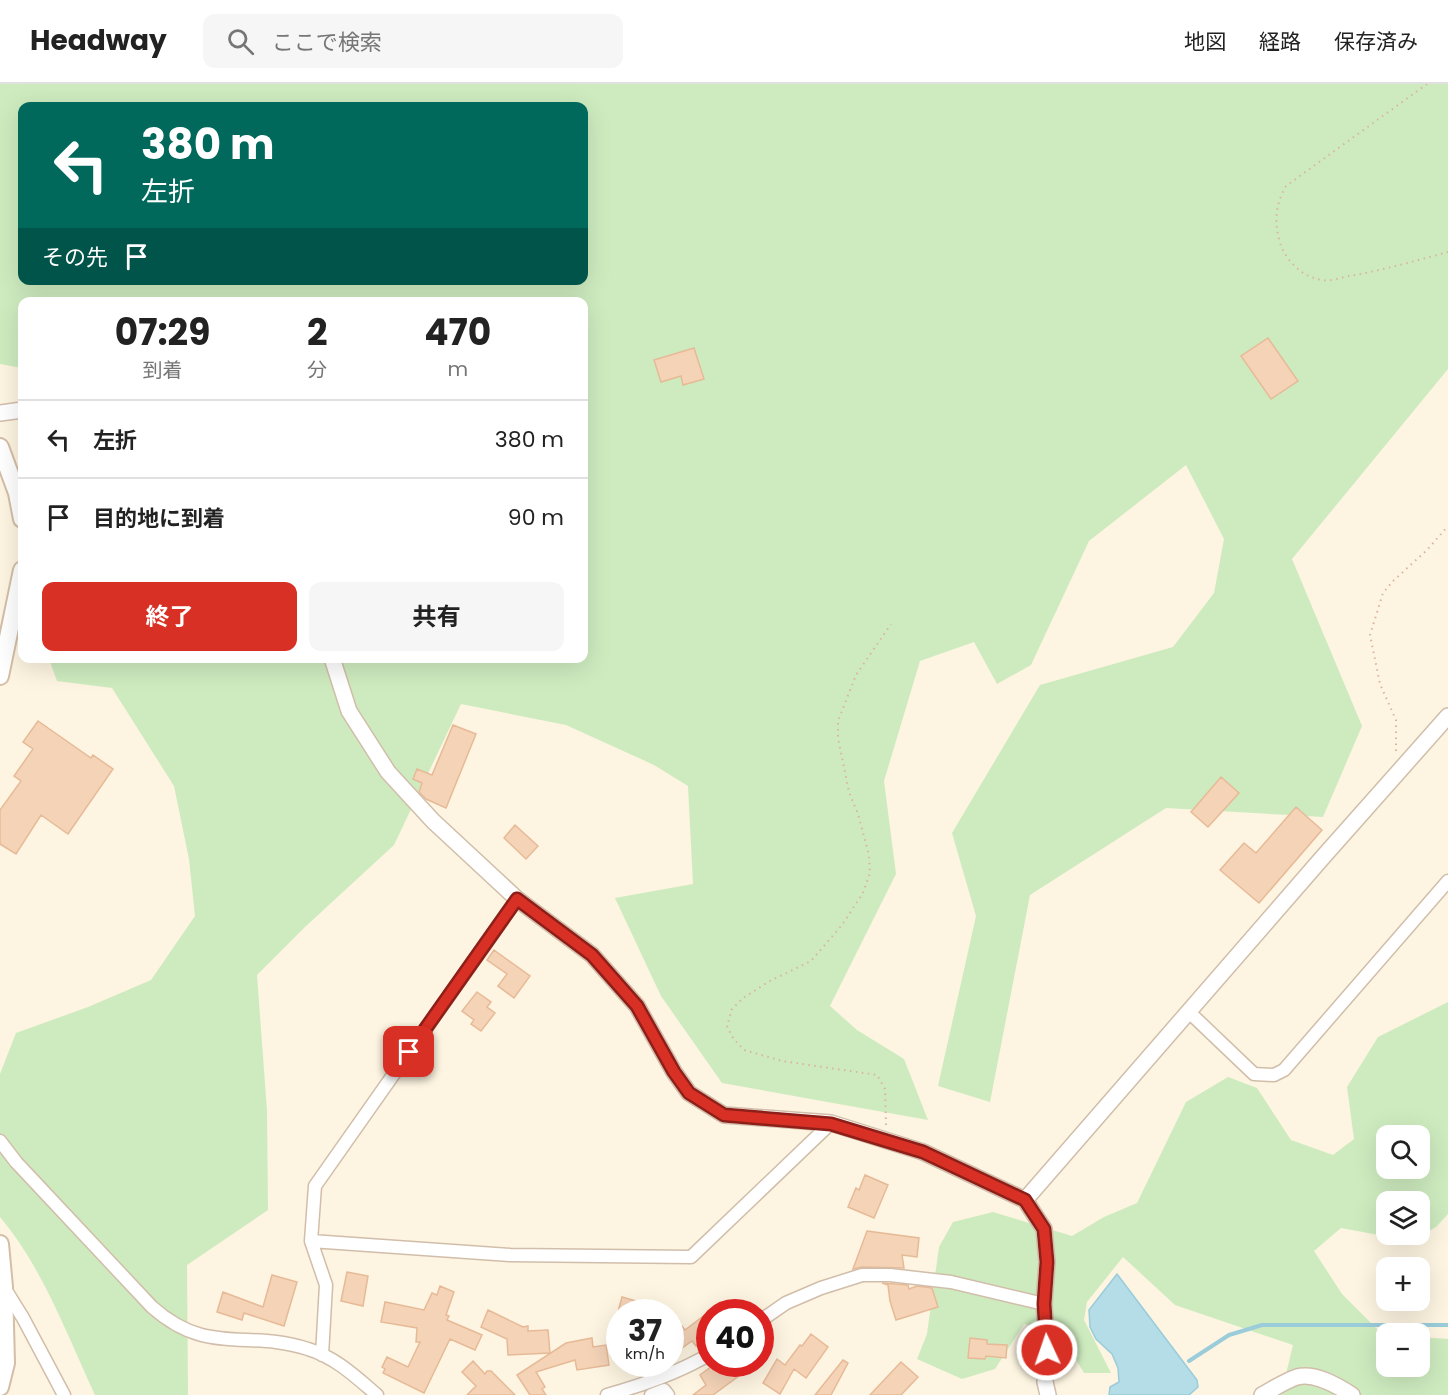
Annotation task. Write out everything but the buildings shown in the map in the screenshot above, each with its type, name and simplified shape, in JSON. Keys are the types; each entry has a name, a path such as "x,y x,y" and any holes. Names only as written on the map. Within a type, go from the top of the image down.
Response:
{"main road":[{"path":"0,447 18,498"},
{"path":"0,676 18,589"},
{"path":"0,1244 4,1287 6,1363 0,1387"}],"street":[{"path":"0,413 18,411"},
{"path":"334,663 350,711 388,772 433,821 517,899 592,955 637,1006 674,1072 689,1093 724,1115 831,1124 886,1140 923,1152 1025,1200 1044,1229 1047,1262 1044,1304 1047,1350 1045,1382 1048,1395"},
{"path":"1025,1200 1448,716"},
{"path":"1189,1012 1254,1074 1274,1075 1284,1070 1448,881"},
{"path":"322,1355 326,1285 311,1241 315,1186 517,899"},
{"path":"311,1241 510,1255 691,1257 831,1124"},
{"path":"0,1141 23,1170 168,1322 192,1334 227,1341 285,1343 310,1349 334,1360 376,1395"},
{"path":"774,1312 786,1303 821,1288 862,1275 890,1275 951,1282 1044,1304"},
{"path":"4,1287 64,1395"},
{"path":"608,1395 633,1388 696,1362"},
{"path":"1262,1395 1299,1376 1335,1384 1352,1395"},
{"path":"651,1395 664,1390 668,1395"}],"path":[{"path":"1427,84 1287,186 1280,197 1275,225 1283,252 1290,262 1303,273 1323,281 1376,271 1448,252"},
{"path":"1397,775 1396,720 1380,684 1370,635 1383,593 1448,526"},
{"path":"886,1140 885,1089 877,1076 782,1061 744,1050 733,1038 728,1026 732,1009 743,998 768,982 811,961 842,925 863,893 870,873 869,855 858,814 849,792 838,738 838,721 856,675 891,624"}],"green space":[{"path":"0,84 1448,84 1448,369 1292,559 1362,726 1323,817 1166,808 1030,895 990,1102 938,1086 976,916 952,833 1040,685 1173,647 1214,593 1224,539 1186,465 1089,541 1031,665 997,684 974,642 920,661 884,781 896,874 830,1006 857,1030 904,1059 928,1120 722,1083 661,996 615,898 693,884 688,786 654,765 566,725 461,704 394,845 257,975 267,1111 268,1210 187,1265 188,1395 95,1395 42,1280 0,1217 0,1074 16,1033 88,1007 151,980 195,916 189,859 174,786 112,688 57,681 50,663 588,663 588,297 18,297 18,367 0,364"},
{"path":"1448,1002 1448,1214 1430,1230 1430,1191 1376,1191 1376,1234 1341,1228 1314,1251 1342,1294 1376,1328 1376,1377 1430,1377 1430,1338 1448,1339 1448,1395 1281,1395 1293,1345 1175,1305 1123,1257 1087,1302 1084,1320 1111,1373 1084,1373 1060,1333 1024,1324 995,1369 962,1379 917,1359 927,1334 939,1247 953,1222 993,1212 1072,1236 1104,1217 1137,1203 1186,1102 1228,1077 1257,1088 1291,1140 1333,1155 1354,1139 1347,1087 1378,1037"}],"water":[{"path":"1117,1274 1197,1380 1198,1387 1189,1395 1109,1395 1110,1387 1119,1382 1118,1368 1112,1354 1096,1339 1090,1327 1089,1310"}],"waterway":[{"path":"1189,1361 1229,1335 1262,1325 1448,1325"}],"route":[{"path":"409,1052 517,899 592,955 637,1006 674,1072 689,1093 724,1115 831,1124 923,1152 1025,1200 1044,1229 1047,1262 1044,1304 1047,1350"}]}
